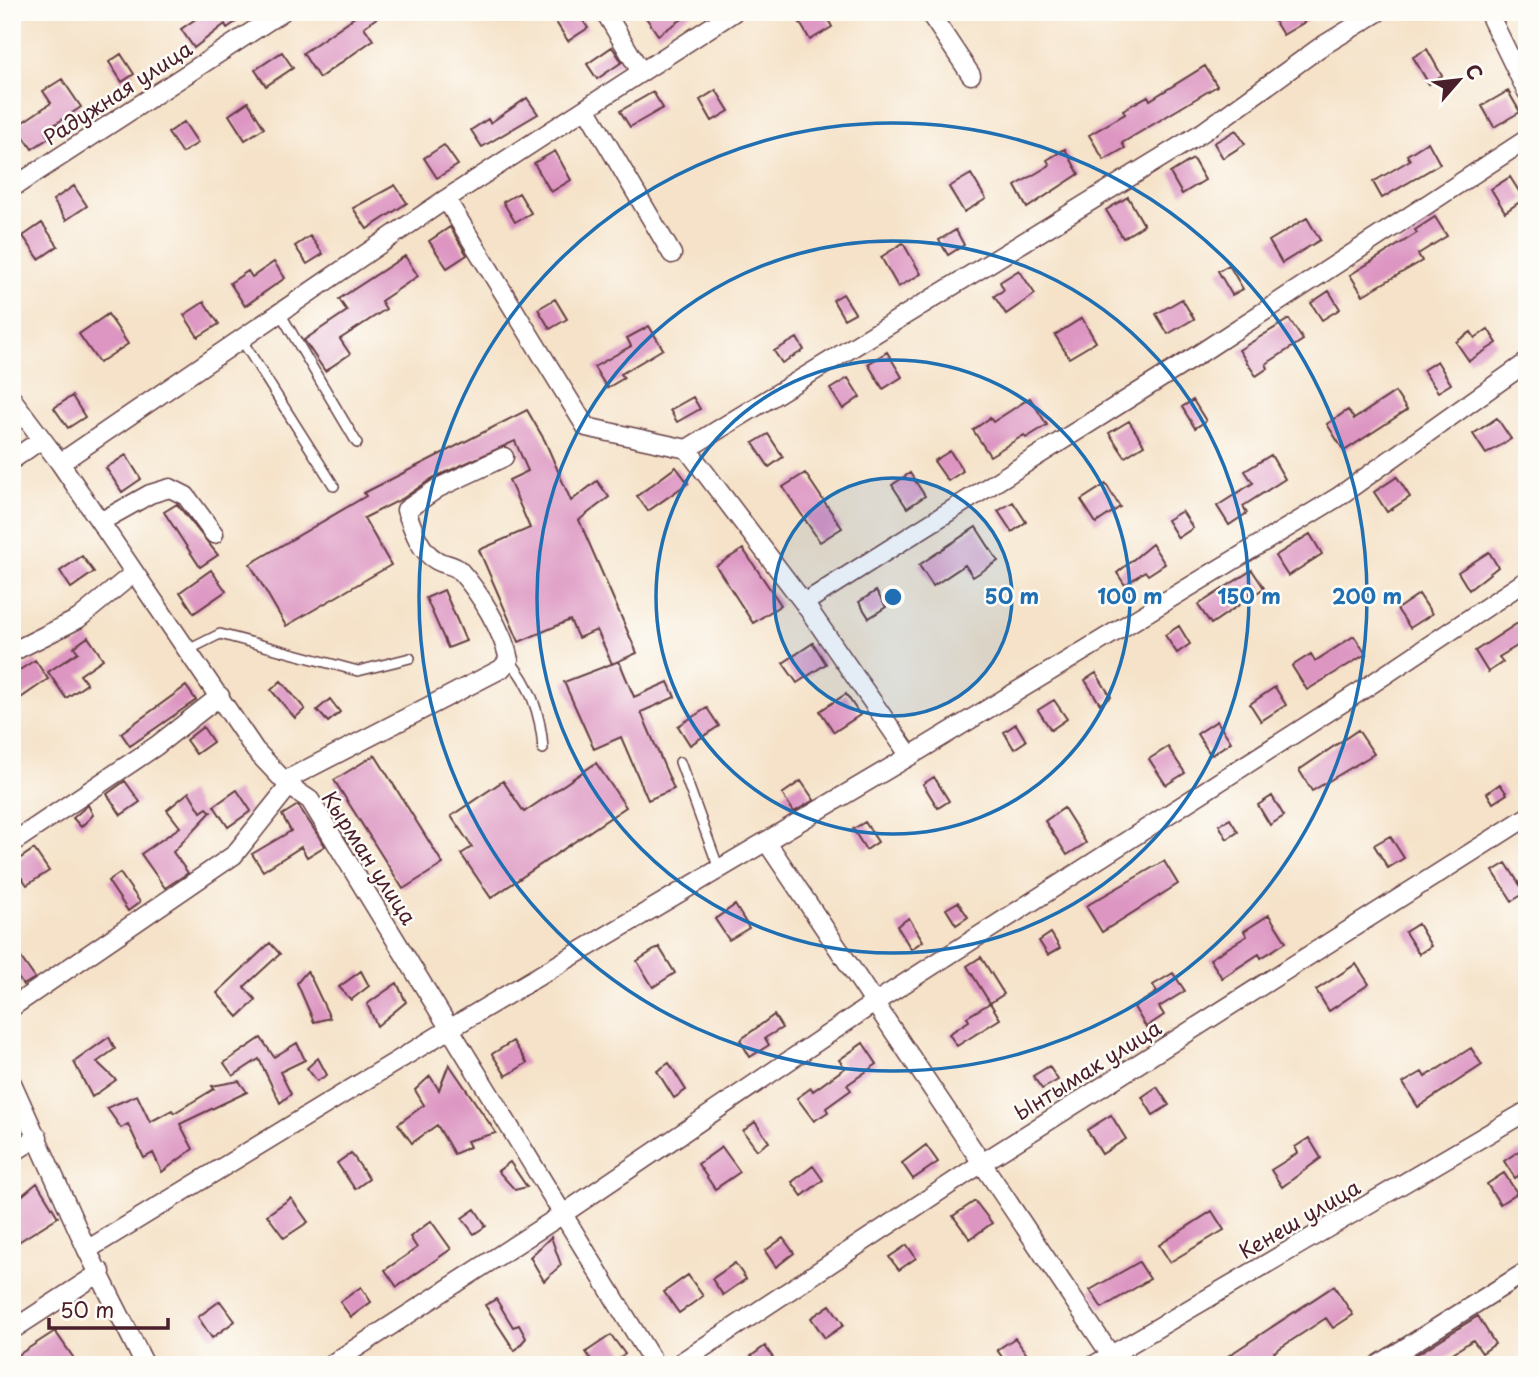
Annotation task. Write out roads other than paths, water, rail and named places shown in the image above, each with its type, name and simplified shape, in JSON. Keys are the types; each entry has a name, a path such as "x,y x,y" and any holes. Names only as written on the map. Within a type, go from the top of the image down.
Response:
{"street":[{"name":"Радужная улица","path":"12,188 282,12"},
{"path":"605,12 641,72"},
{"path":"60,463 446,199 734,12"},
{"path":"929,12 971,75"},
{"path":"687,449 1203,132 1319,48 1378,12"},
{"path":"1488,12 1527,92"},
{"path":"586,108 672,254"},
{"path":"804,603 1196,356 1527,139"},
{"path":"446,199 586,427 687,449 804,603 910,756"},
{"path":"87,1250 451,1028 910,756 1338,497 1527,362"},
{"name":"Кырман улица","path":"12,399 60,463 256,750 286,783 310,800 655,1365"},
{"path":"12,460 42,439"},
{"path":"12,1007 234,855 286,783 501,669 509,660 507,647 472,586 457,568 434,559 419,542 406,510 438,488 504,457"},
{"path":"100,522 150,494 170,488 186,496 214,534"},
{"path":"12,652 78,619 134,573"},
{"path":"330,1365 563,1214 874,1003 1364,689 1527,580"},
{"path":"12,843 156,747 220,696"},
{"name":"Ынтымак улица","path":"677,1365 982,1163 1527,817"},
{"path":"766,841 1110,1354"},
{"path":"12,1083 87,1250 101,1272 145,1365"},
{"name":"Кенеш улица","path":"1094,1365 1527,1111"},
{"path":"12,1153 38,1137"},
{"path":"1378,1365 1527,1271"},
{"path":"12,1330 101,1272"}],"lane":[{"path":"280,313 357,443"},
{"path":"241,340 334,486"},
{"path":"188,650 220,634 358,671 410,658"},
{"path":"509,660 522,674 541,722 543,749"},
{"path":"680,762 719,869"}]}
